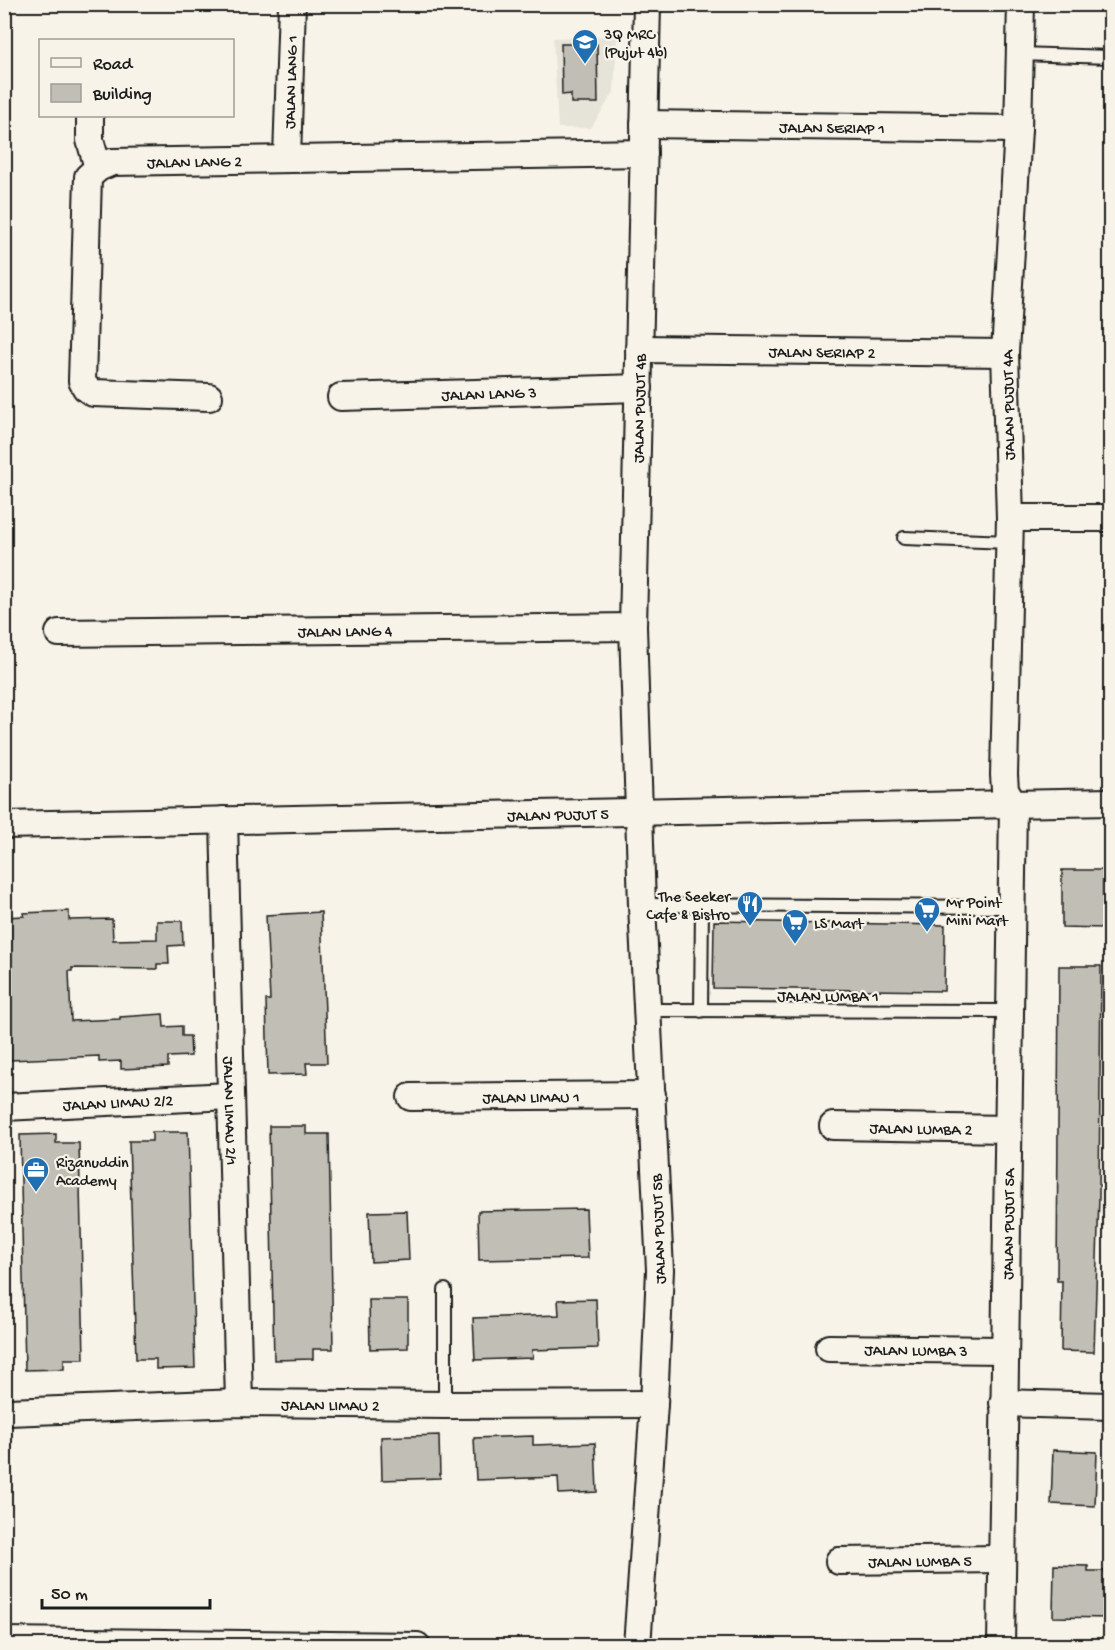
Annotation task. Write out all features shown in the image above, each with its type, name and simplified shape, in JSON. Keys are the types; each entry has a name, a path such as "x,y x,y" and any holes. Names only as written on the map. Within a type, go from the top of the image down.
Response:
{"street":[{"name":"JALAN LANG 1","path":"287,158 292,4"},
{"name":"JALAN PUJUT 4B","path":"638,812 633,627 647,4"},
{"name":"JALAN PUJUT 4A","path":"1012,804 1005,790 1004,775 1010,530 1005,353 1018,129 1021,4"},
{"path":"90,117 90,140 98,168 88,177 82,381 93,393 209,397"},
{"name":"JALAN SERIAP 1","path":"644,124 1018,129"},
{"name":"JALAN LANG 2","path":"98,168 112,162 644,153"},
{"name":"JALAN SERIAP 2","path":"639,349 1005,353"},
{"name":"JALAN LANG 3","path":"341,397 639,388"},
{"path":"1010,530 1110,518"},
{"name":"JALAN LANG 4","path":"59,633 633,627"},
{"name":"JALAN PUJUT 5","path":"4,825 1110,802"},
{"name":"JALAN PUJUT 5A","path":"1001,1646 1012,804"},
{"name":"JALAN PUJUT 5B","path":"638,812 660,1270 654,1404 638,1646"},
{"name":"JALAN LIMAU 2/1","path":"224,820 239,1403"},
{"name":"JALAN LIMAU 1","path":"411,1096 652,1095"},
{"name":"JALAN LIMAU 2/2","path":"4,1107 230,1096"},
{"name":"JALAN LUMBA 2","path":"833,1126 1008,1129"},
{"name":"JALAN LUMBA 3","path":"830,1348 1004,1350"},
{"name":"JALAN LIMAU 2","path":"6,1411 239,1403 654,1404"},
{"path":"1003,1403 1110,1406"},
{"name":"JALAN LUMBA 5","path":"839,1561 1001,1559"},
{"path":"4,1641 417,1646"}],"lane":[{"path":"1020,54 1110,57"},
{"path":"904,538 1010,530"},
{"path":"642,905 1011,907"},
{"path":"701,1011 702,905"},
{"name":"JALAN LUMBA 1","path":"647,1010 1009,1011"},
{"path":"445,1290 445,1405"}],"shaded area":[{"name":"3Q MRC (Pujut 4b)","path":"617,36 614,92 591,128 558,128 553,38"}],"building":[{"path":"561,44 597,44 598,103 571,103 571,94 562,95"},
{"path":"1062,870 1103,870 1103,928 1062,927"},
{"path":"69,911 69,920 112,919 113,940 157,939 157,921 182,921 183,945 168,946 169,964 157,964 157,969 72,968 72,971 69,971 71,1021 163,1014 164,1027 182,1026 182,1036 190,1036 191,1056 168,1057 168,1067 121,1069 121,1061 99,1062 99,1056 10,1060 7,983 4,984 4,917 24,916 23,913"},
{"path":"321,912 327,1063 306,1063 307,1074 268,1075 266,1000 270,1000 266,915"},
{"path":"714,921 945,925 944,991 713,988"},
{"path":"1059,966 1101,966 1099,1197 1094,1352 1061,1351 1062,1281 1057,1281"},
{"path":"269,1126 306,1126 306,1134 329,1134 333,1349 313,1349 313,1359 274,1360"},
{"path":"152,1132 188,1132 195,1368 156,1369 156,1359 136,1359 129,1141 152,1141"},
{"path":"56,1134 56,1143 79,1143 84,1359 64,1359 64,1369 25,1370 20,1135"},
{"path":"586,1209 588,1258 479,1260 478,1211"},
{"path":"407,1211 409,1260 371,1262 369,1212"},
{"path":"596,1299 598,1348 532,1350 533,1358 475,1360 473,1318 559,1315 558,1300"},
{"path":"369,1300 408,1300 408,1348 370,1349"},
{"path":"439,1435 440,1478 382,1480 381,1437"},
{"path":"533,1436 533,1445 595,1443 597,1492 559,1494 558,1477 476,1480 474,1438"},
{"path":"1053,1450 1097,1452 1095,1506 1051,1504"},
{"path":"1054,1565 1088,1566 1088,1571 1110,1571 1110,1618 1053,1617"}],"place":[{"name":"3Q MRC (Pujut 4b)","path":"585,65"},
{"name":"The Seeker Cafe & Bistro","path":"750,927"},
{"name":"Mr Point Mini Mart","path":"927,933"},
{"name":"LS Mart","path":"795,945"},
{"name":"Rizanuddin Academy","path":"36,1193"}]}
